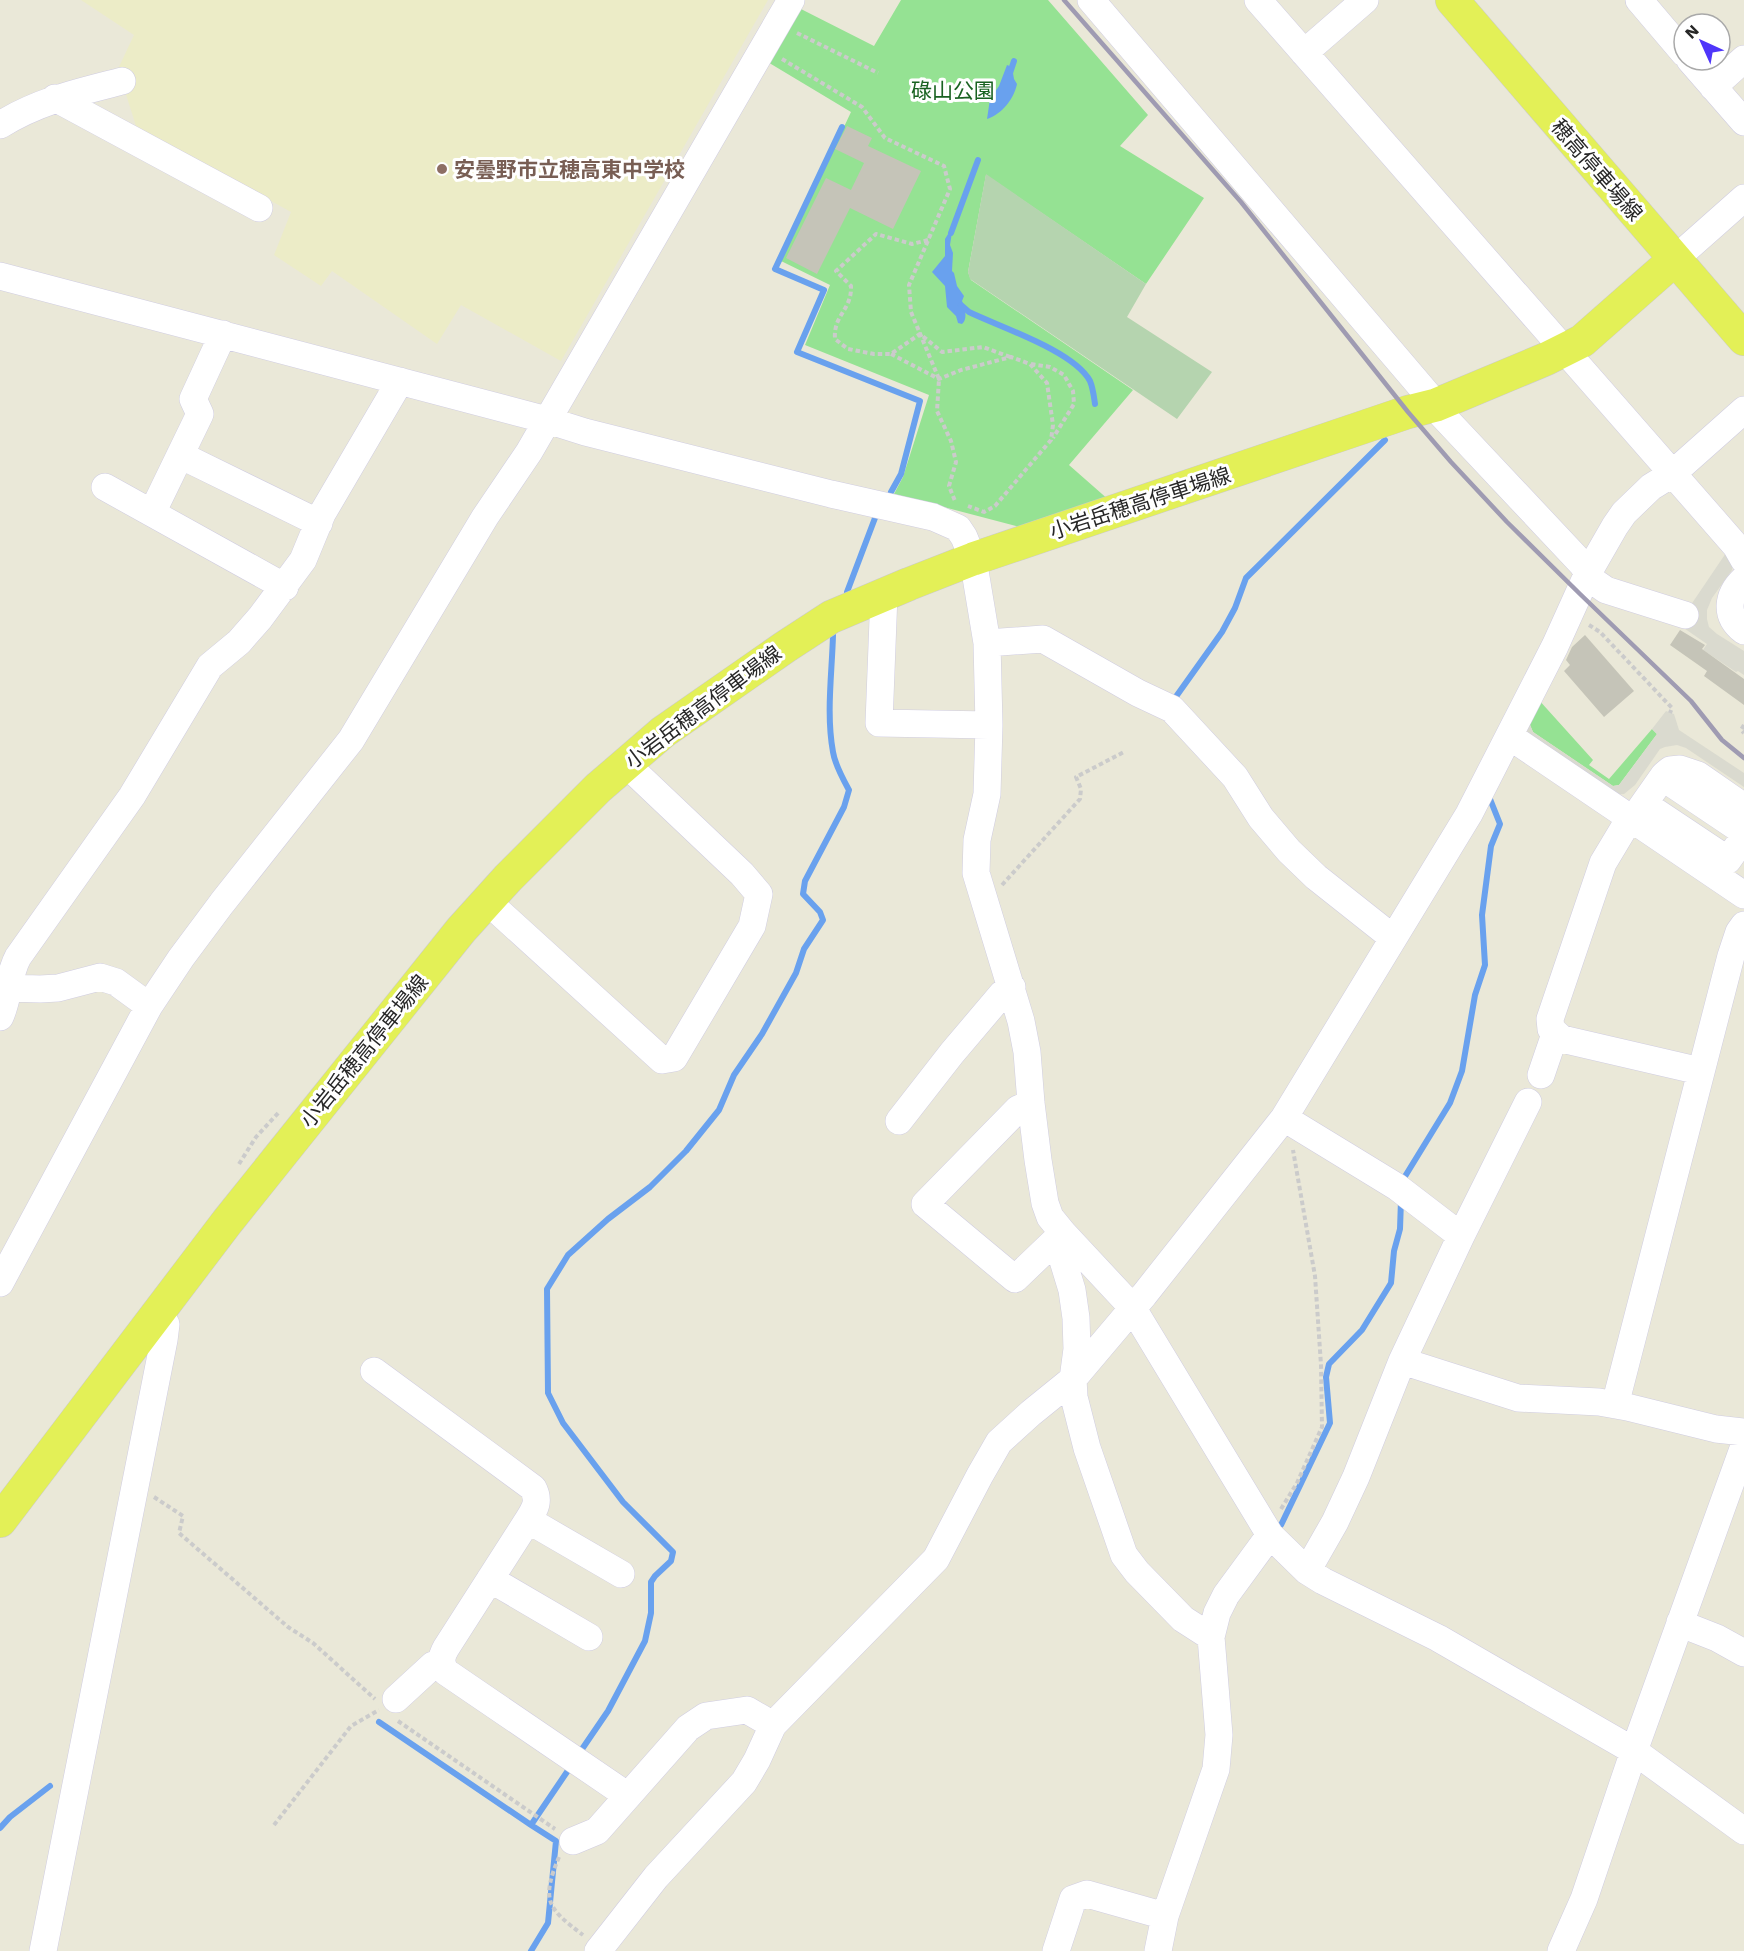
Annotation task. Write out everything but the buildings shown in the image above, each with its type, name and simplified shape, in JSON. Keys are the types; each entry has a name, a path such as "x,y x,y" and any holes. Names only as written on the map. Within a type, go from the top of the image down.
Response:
{"main road":[{"name":"穂高停車場線","path":"1452,0 1744,339"},
{"name":"小岩岳穂高停車場線","path":"0,1521 228,1222 461,930 590,796 663,732 785,646 831,617 884,594 973,559 1408,412 1436,405 1563,350 1582,341 1674,260"}],"street":[{"path":"1091,0 1435,405 1582,564 1593,581 1606,590 1685,615"},
{"path":"1258,0 1736,546 1744,560"},
{"path":"1304,53 1365,0"},
{"path":"1639,0 1672,39"},
{"path":"0,1283 149,1006 208,921 351,740 485,517 529,452 785,10"},
{"path":"1713,87 1744,59"},
{"path":"1700,72 1744,122"},
{"path":"0,125 21,112 55,98 122,81"},
{"path":"55,98 259,208"},
{"path":"1674,260 1744,198"},
{"path":"0,276 547,420 585,432 831,494 933,517 958,528 973,559 987,643 989,725 987,794 975,857 976,873 1021,1021 1027,1052 1030,1103 1045,1203 1050,1217 1132,1307 1270,1535 1306,1571 1438,1638 1634,1751 1744,1832"},
{"path":"152,513 200,414 193,399 222,334"},
{"path":"0,1017 9,988 12,968 18,957 132,796 201,678 210,666 239,642 285,587 303,560 322,514 400,381"},
{"path":"598,1951 656,1877 744,1782 773,1725 936,1559 999,1442 1073,1379 1286,1119 1469,814 1580,594 1588,573 1624,513 1651,487 1672,474 1744,410"},
{"path":"180,455 319,523"},
{"path":"105,487 285,587"},
{"path":"1744,579 1733,592 1729,602 1731,615 1744,631"},
{"path":"884,594 879,723 989,725"},
{"path":"987,643 1043,639 1138,693 1172,709 1235,777 1261,818 1289,852 1316,877 1393,938"},
{"path":"1509,736 1744,895"},
{"path":"487,901 662,1060 674,1058 752,927 759,894 742,874 626,764"},
{"path":"1700,1071 1562,1039 1551,1029 1550,1019 1603,863 1630,818 1638,812 1664,775 1670,770 1680,769 1698,775 1744,807"},
{"path":"1744,818 1692,783 1674,785 1744,832"},
{"path":"1744,837 1728,860 1653,810 1655,823 1744,883"},
{"path":"1744,862 1741,867 1744,870"},
{"path":"1615,1405 1700,1071 1734,948 1744,925"},
{"path":"9,988 40,990 58,988 100,977 116,982 149,1006"},
{"path":"899,1121 952,1053 1002,994 1012,987"},
{"path":"1541,1075 1555,1034"},
{"path":"1306,1571 1335,1522 1356,1477 1402,1361 1528,1102"},
{"path":"1030,1103 1018,1109 925,1204 1015,1279 1063,1233"},
{"path":"1286,1119 1397,1187 1461,1236"},
{"path":"1063,1233 1061,1254 1072,1290 1076,1318 1074,1397 1087,1448 1124,1555 1137,1572 1183,1619 1211,1637"},
{"path":"43,1951 164,1340 166,1324 158,1314"},
{"path":"1402,1361 1518,1398 1615,1405 1716,1430 1744,1432"},
{"path":"374,1371 533,1488 538,1496 536,1506 528,1520 441,1657 446,1672 628,1796"},
{"path":"1561,1951 1584,1899 1634,1751 1744,1446"},
{"path":"528,1520 621,1574"},
{"path":"1158,1951 1165,1916 1216,1769 1219,1735 1211,1637 1217,1613 1226,1595 1270,1535"},
{"path":"490,1579 589,1637"},
{"path":"1680,1622 1744,1653"},
{"path":"396,1699 434,1665 442,1665"},
{"path":"573,1841 597,1831 688,1728 706,1716 747,1710 773,1725"},
{"path":"1056,1951 1073,1899 1087,1894 1165,1916"}],"path":[{"path":"785,10 805,38 878,73"},
{"path":"763,48 862,107 885,138 944,166 950,189 909,285 911,312 920,334 939,379 937,411 951,441 956,462 949,486 953,500 984,512 995,507 1051,440 1074,404 1073,391 1064,375 1050,368 1030,364 983,347 942,352 920,334"},
{"path":"929,240 912,244 876,234 836,271 851,286 852,298 834,328 835,339 848,349 874,354 891,354 939,379 961,370 1011,357"},
{"path":"891,354 920,334"},
{"path":"1030,364 1047,383 1053,425 1051,440"},
{"path":"1570,612 1600,632 1672,708 1670,713"},
{"path":"1744,725 1741,730 1744,733"},
{"path":"985,903 1080,798 1081,789 1076,777 1124,752"},
{"path":"1270,1535 1274,1522 1297,1483 1322,1427 1321,1365 1315,1276 1286,1119"},
{"path":"274,1825 351,1726 371,1713 385,1708 396,1699"}],"shaded area":[{"name":"安曇野市立穂高東中学校","path":"81,0 768,0 561,361 461,305 437,344 332,271 321,286 274,255 291,212 136,126 118,69 134,35"},
{"path":"986,174 1146,284 1127,317 1212,372 1177,419 970,279 968,272"},
{"path":"1728,550 1733,559 1732,570 1712,598 1707,610 1707,619 1709,627 1717,634 1744,651 1744,675 1703,650 1707,644 1678,624"},
{"path":"1666,711 1674,714 1679,730 1744,773 1744,787 1686,748 1677,745 1660,749 1635,785 1624,794 1611,795 1526,740 1525,727 1528,720 1533,732 1613,786 1619,785 1657,734 1652,729"}],"green space":[{"name":"碌山公園","path":"901,0 1048,0 1148,115 1120,146 1204,198 1146,284 986,175 968,272 971,280 1133,390 1069,465 1110,501 1021,531 1016,526 894,494 903,477 929,395 805,345 830,285 781,261 851,112 766,61 797,7 874,46"},
{"path":"1538,699 1593,760 1589,765 1609,779 1652,729 1657,734 1619,785 1613,786 1533,732 1528,720"}],"water":[{"path":"1007,65 1012,67 1017,84 1015,90 1002,110 987,119 990,99 999,86"},
{"path":"953,226 950,245 953,253 952,271 957,286 964,296 962,301 965,316 962,324 958,323 956,316 947,307 945,286 932,272 945,256 945,239"}],"waterway":[{"path":"1010,73 1014,61"},
{"path":"842,127 775,269 824,290 797,352 920,401 901,474 891,492"},
{"path":"951,233 978,160"},
{"path":"961,305 969,312 1035,341 1069,360 1090,381 1095,404"},
{"path":"1175,698 1222,632 1235,608 1246,578 1385,440"},
{"path":"847,592 875,518"},
{"path":"578,1755 608,1711 645,1641 651,1613 651,1582 671,1561 673,1552 623,1502 563,1423 548,1393 547,1289 568,1255 608,1219 650,1187 686,1151 719,1110 734,1075 762,1034 796,973 804,949 823,920 820,912 803,894 805,881 844,807 849,790 836,762 831,738 833,635"},
{"path":"1404,1178 1450,1103 1462,1071 1475,995 1485,965 1482,915 1491,846 1500,824 1490,799"},
{"path":"1281,1525 1330,1423 1326,1377 1329,1364 1362,1330 1391,1283 1394,1251 1400,1229 1401,1200"},
{"path":"379,1722 531,1825"},
{"path":"531,1951 548,1923 556,1841 531,1825 571,1766"},
{"path":"0,1828 10,1817 50,1786"}],"railway":[{"path":"1064,0 1241,202 1408,412 1451,462 1507,522 1691,701 1722,740 1744,758"}],"place":[{"name":"安曇野市立穂高東中学校","path":"442,169"}]}
